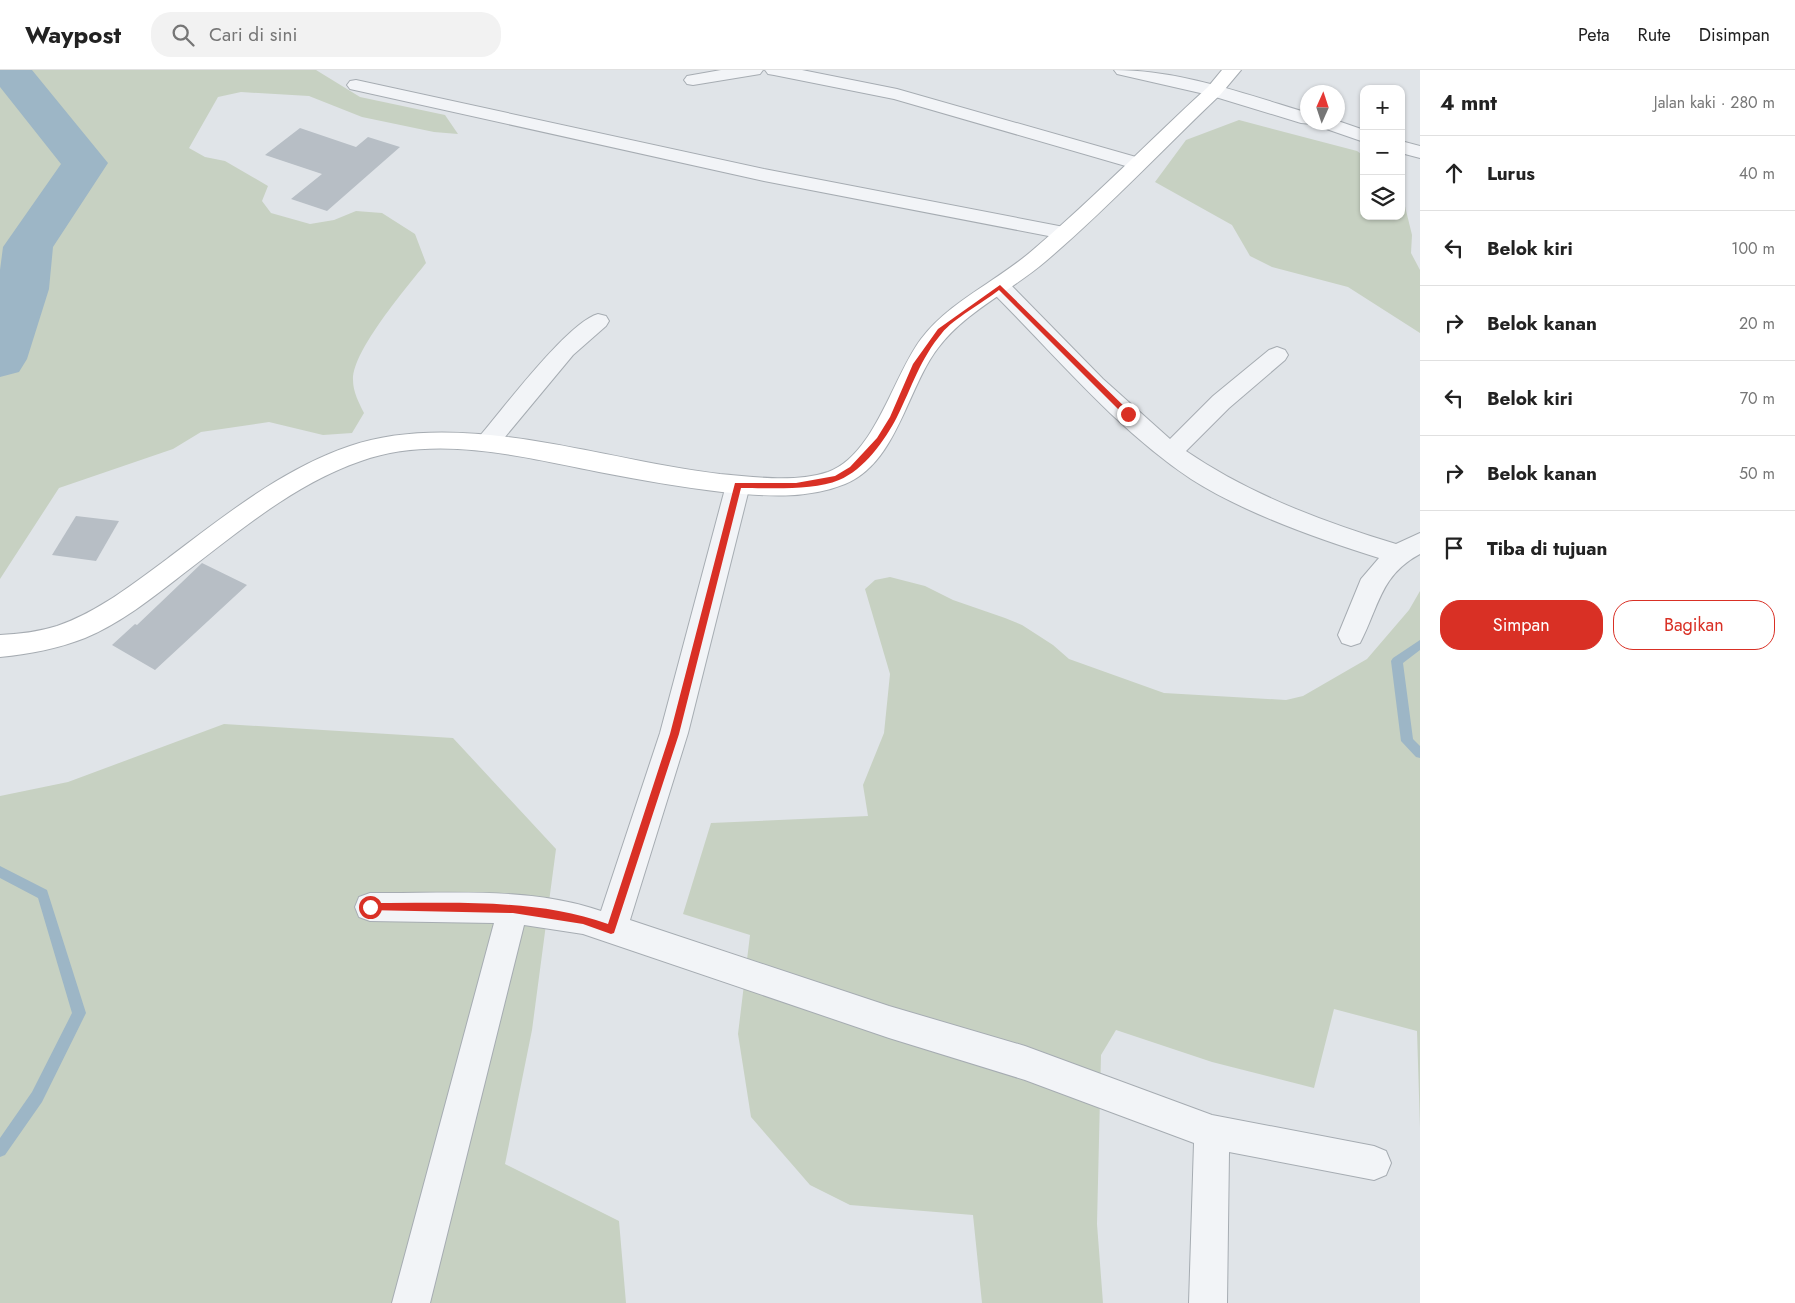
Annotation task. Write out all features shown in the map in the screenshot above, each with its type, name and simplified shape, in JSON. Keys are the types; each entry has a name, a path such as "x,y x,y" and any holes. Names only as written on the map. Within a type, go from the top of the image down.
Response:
{"main road":[{"path":"0,646 31,644 55,639 88,626 117,609 255,507 326,465 358,452 407,440 487,443 696,480 738,485 796,486 836,478 852,469 880,440 893,417 916,364 940,330 1000,287 1064,233 1214,91 1232,70"}],"street":[{"path":"693,80 754,70"},
{"path":"774,70 897,94 1136,163"},
{"path":"1123,70 1214,91 1300,117"},
{"path":"356,85 764,175 1064,233"},
{"path":"1345,130 1360,135"},
{"path":"1405,148 1420,152"},
{"path":"1000,287 1128,414 1199,472 1246,497 1339,536 1409,548"},
{"path":"487,443 565,350 598,321"},
{"path":"1172,451 1220,402 1277,355"},
{"path":"611,930 674,734 738,485"},
{"path":"1351,635 1370,586 1409,548"},
{"path":"370,907 513,909 583,920 889,1022 1025,1063 1212,1132 1374,1163"},
{"path":"411,1303 513,909"},
{"path":"1208,1303 1212,1132"}],"green space":[{"path":"0,70 316,70 360,97 445,115 458,134 434,132 362,117 309,96 241,92 218,97 189,148 205,157 225,161 268,186 262,201 271,213 310,224 334,220 356,211 382,213 415,234 426,263 382,320 361,353 355,368 354,389 364,413 352,433 323,435 269,422 201,432 173,449 59,488 0,579"},
{"path":"1239,120 1360,153 1360,220 1405,220 1405,206 1412,235 1411,253 1420,270 1420,333 1348,287 1272,267 1250,256 1232,225 1155,182 1186,140"},
{"path":"890,577 925,586 953,600 1022,625 1053,645 1069,659 1164,693 1286,700 1303,696 1367,659 1409,610 1420,591 1420,1128 1417,1031 1334,1009 1314,1088 1212,1062 1116,1030 1101,1055 1097,1224 1103,1303 982,1303 973,1215 850,1205 810,1185 751,1117 738,1034 750,935 683,914 711,823 868,816 863,785 884,733 890,674 865,589 875,580"},
{"path":"224,724 453,738 556,849 532,1030 505,1164 619,1221 626,1303 0,1303 0,796 68,782"}],"building":[{"path":"300,128 356,147 368,137 400,147 327,211 291,199 322,174 265,155"},
{"path":"76,516 119,521 96,561 52,555"},
{"path":"202,563 247,585 155,670 112,645 135,624 137,625"}],"waterway":[{"path":"0,359 23,289 28,247 85,163 9,70"},
{"path":"1420,644 1397,661 1407,741 1420,753"},
{"path":"0,872 43,894 79,1013 37,1097 0,1150"}],"route":[{"path":"370,907 513,909 583,920 611,930 674,734 738,485 796,486 836,478 852,469 880,440 893,417 916,364 940,330 1000,287 1128,414"}]}
